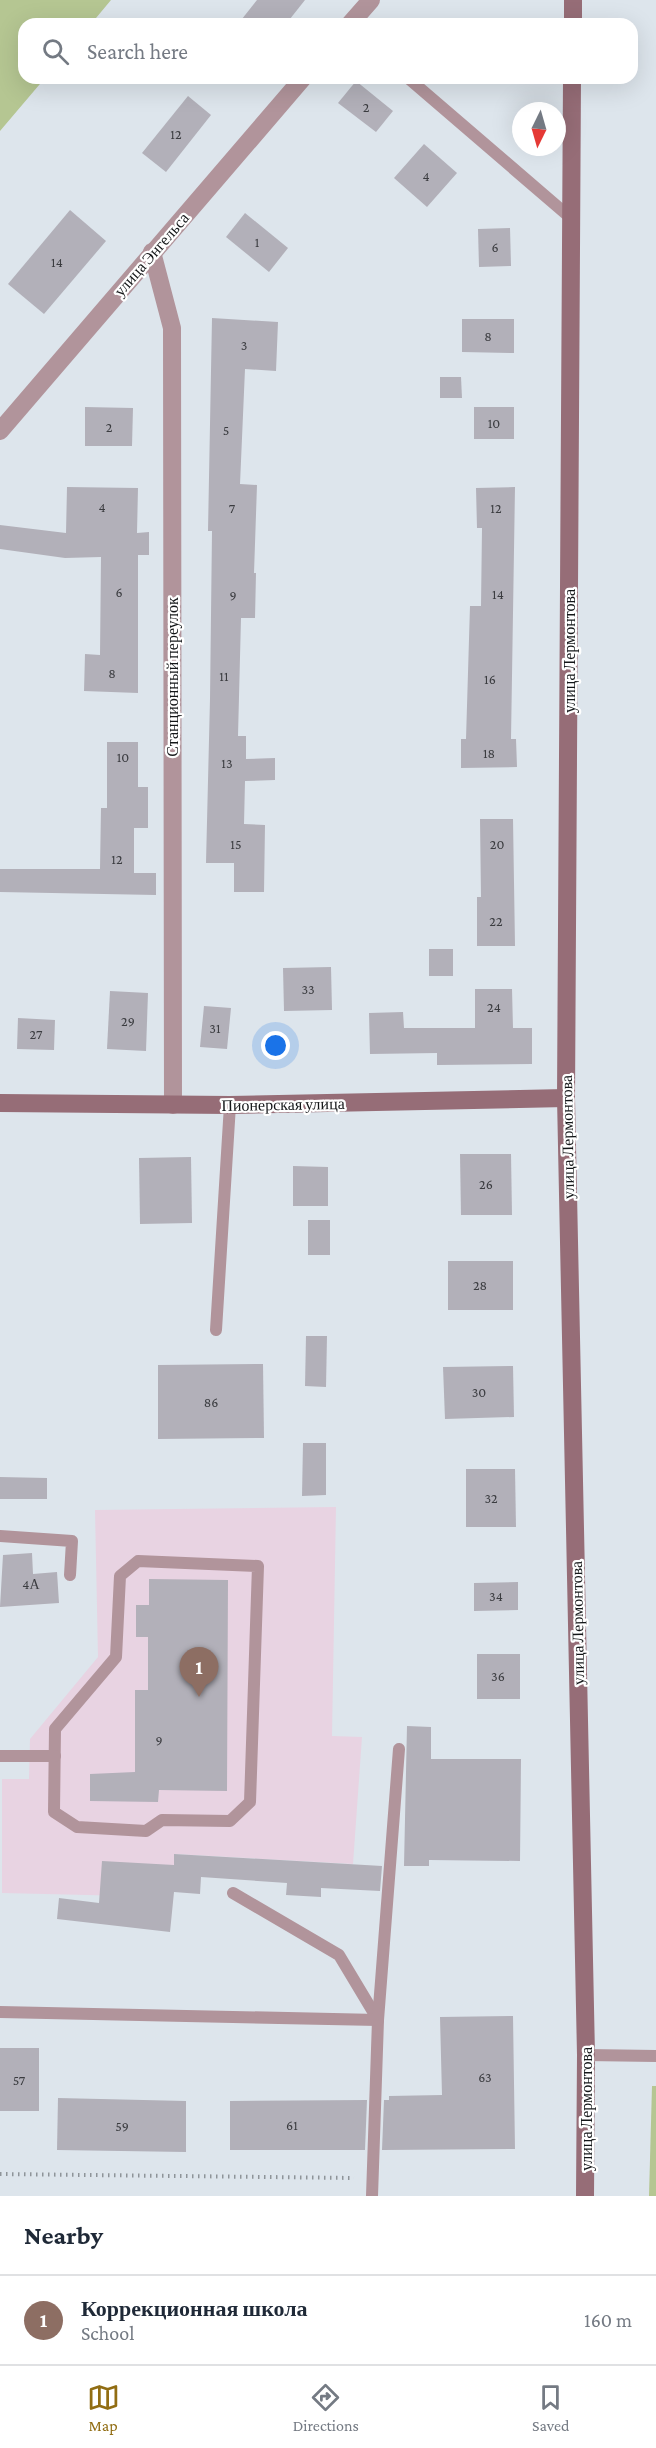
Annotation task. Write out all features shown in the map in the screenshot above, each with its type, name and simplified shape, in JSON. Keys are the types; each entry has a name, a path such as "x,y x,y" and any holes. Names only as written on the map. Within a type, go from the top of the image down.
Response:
{"main road":[{"path":"573,0 573,18"},
{"name":"улица Лермонтова","path":"572,84 566,1098 586,2055 585,2196"},
{"name":"Пионерская улица","path":"0,1103 230,1105 566,1098"}],"street":[{"path":"355,18 371,0"},
{"name":"улица Энгельса","path":"0,431 298,84"},
{"name":"Станционный переулок","path":"152,252 172,328 173,1105"}],"lane":[{"path":"415,84 572,219"},
{"path":"216,1330 230,1105"},
{"path":"0,1536 72,1541 70,1575"},
{"path":"138,1561 258,1566 250,1802 230,1821 162,1820 146,1831 77,1827 54,1812 55,1756 55,1729 116,1657 120,1575 138,1561"},
{"path":"372,2196 378,2020 399,1749"},
{"path":"0,1756 55,1756"},
{"path":"233,1893 339,1955 378,2020"},
{"path":"0,2012 378,2020"},
{"path":"586,2055 656,2056"}],"path":[{"path":"0,2174 373,2178"}],"shaded area":[{"path":"336,1507 332,1736 362,1737 353,1864 175,1854 172,1897 2,1893 2,1779 29,1779 30,1739 98,1657 95,1510"}],"green space":[{"path":"0,0 111,0 96,18 18,18 18,84 40,84 0,131"},
{"path":"652,2086 656,2086 656,2196 649,2196"}],"building":[{"path":"257,0 305,0 291,18 243,18"},
{"path":"354,84 360,84 393,111 376,132 338,103"},
{"path":"188,96 211,115 166,172 142,153"},
{"path":"424,144 457,173 427,207 394,178"},
{"path":"70,210 106,241 44,314 8,284"},
{"path":"245,213 288,248 269,272 226,237"},
{"path":"510,228 511,266 479,267 478,229"},
{"path":"212,318 278,322 276,371 245,369 240,484 257,485 255,618 241,618 238,736 246,736 246,759 275,758 275,780 245,781 244,824 265,825 264,892 234,892 234,863 206,863 212,531 208,531"},
{"path":"462,319 514,319 514,353 462,352"},
{"path":"440,377 461,377 462,398 440,398"},
{"path":"85,407 133,408 132,446 85,446"},
{"path":"474,407 514,407 514,439 474,439"},
{"path":"67,487 138,488 137,533 149,532 149,555 138,555 138,693 84,691 85,654 100,655 101,557 65,558 0,549 0,525 66,533"},
{"path":"515,487 511,739 516,739 517,767 461,768 461,739 466,739 470,606 481,606 482,528 477,528 476,488"},
{"path":"107,742 138,742 138,787 148,787 148,828 134,828 134,873 156,873 156,895 0,892 0,869 100,869 101,808 107,808"},
{"path":"480,819 513,819 515,946 477,946 477,897 481,897"},
{"path":"429,949 453,949 453,976 429,976"},
{"path":"331,967 332,1010 284,1011 283,968"},
{"path":"475,989 512,989 513,1028 532,1028 532,1064 437,1065 437,1053 370,1054 369,1013 403,1012 404,1028 475,1028"},
{"path":"110,991 148,993 146,1051 107,1049"},
{"path":"204,1006 231,1008 227,1049 200,1047"},
{"path":"18,1018 55,1020 54,1050 17,1049"},
{"path":"460,1154 511,1154 512,1215 461,1215"},
{"path":"191,1157 192,1223 140,1224 139,1158"},
{"path":"293,1166 328,1167 328,1206 293,1206"},
{"path":"308,1220 330,1220 330,1255 308,1255"},
{"path":"448,1261 513,1261 513,1310 448,1310"},
{"path":"306,1336 327,1336 326,1387 305,1386"},
{"path":"263,1364 264,1438 158,1439 158,1365"},
{"path":"513,1366 514,1417 445,1419 443,1367"},
{"path":"303,1443 326,1443 326,1495 302,1496"},
{"path":"466,1469 515,1469 516,1527 466,1527"},
{"path":"0,1477 47,1478 47,1499 0,1499"},
{"path":"32,1553 33,1574 57,1572 59,1603 0,1607 3,1555"},
{"path":"149,1579 228,1580 227,1791 159,1790 158,1802 90,1801 90,1774 135,1772 135,1690 148,1690 148,1637 136,1637 136,1605 149,1605"},
{"path":"518,1582 518,1610 474,1611 474,1583"},
{"path":"477,1654 520,1654 520,1699 477,1699"},
{"path":"407,1726 431,1727 431,1759 521,1759 520,1861 429,1860 429,1866 404,1866"},
{"path":"174,1854 382,1866 380,1891 321,1888 321,1897 286,1895 287,1883 201,1877 200,1894 174,1892 170,1932 57,1919 59,1898 99,1903 102,1861 174,1865"},
{"path":"513,2016 515,2149 382,2150 384,2100 389,2100 389,2096 442,2095 440,2017"},
{"path":"0,2048 39,2048 39,2111 0,2111"},
{"path":"58,2098 186,2101 186,2152 57,2150"},
{"path":"367,2100 365,2150 230,2150 230,2101"}],"place":[{"name":"Коррекционная школа","path":"199,1697"}]}
